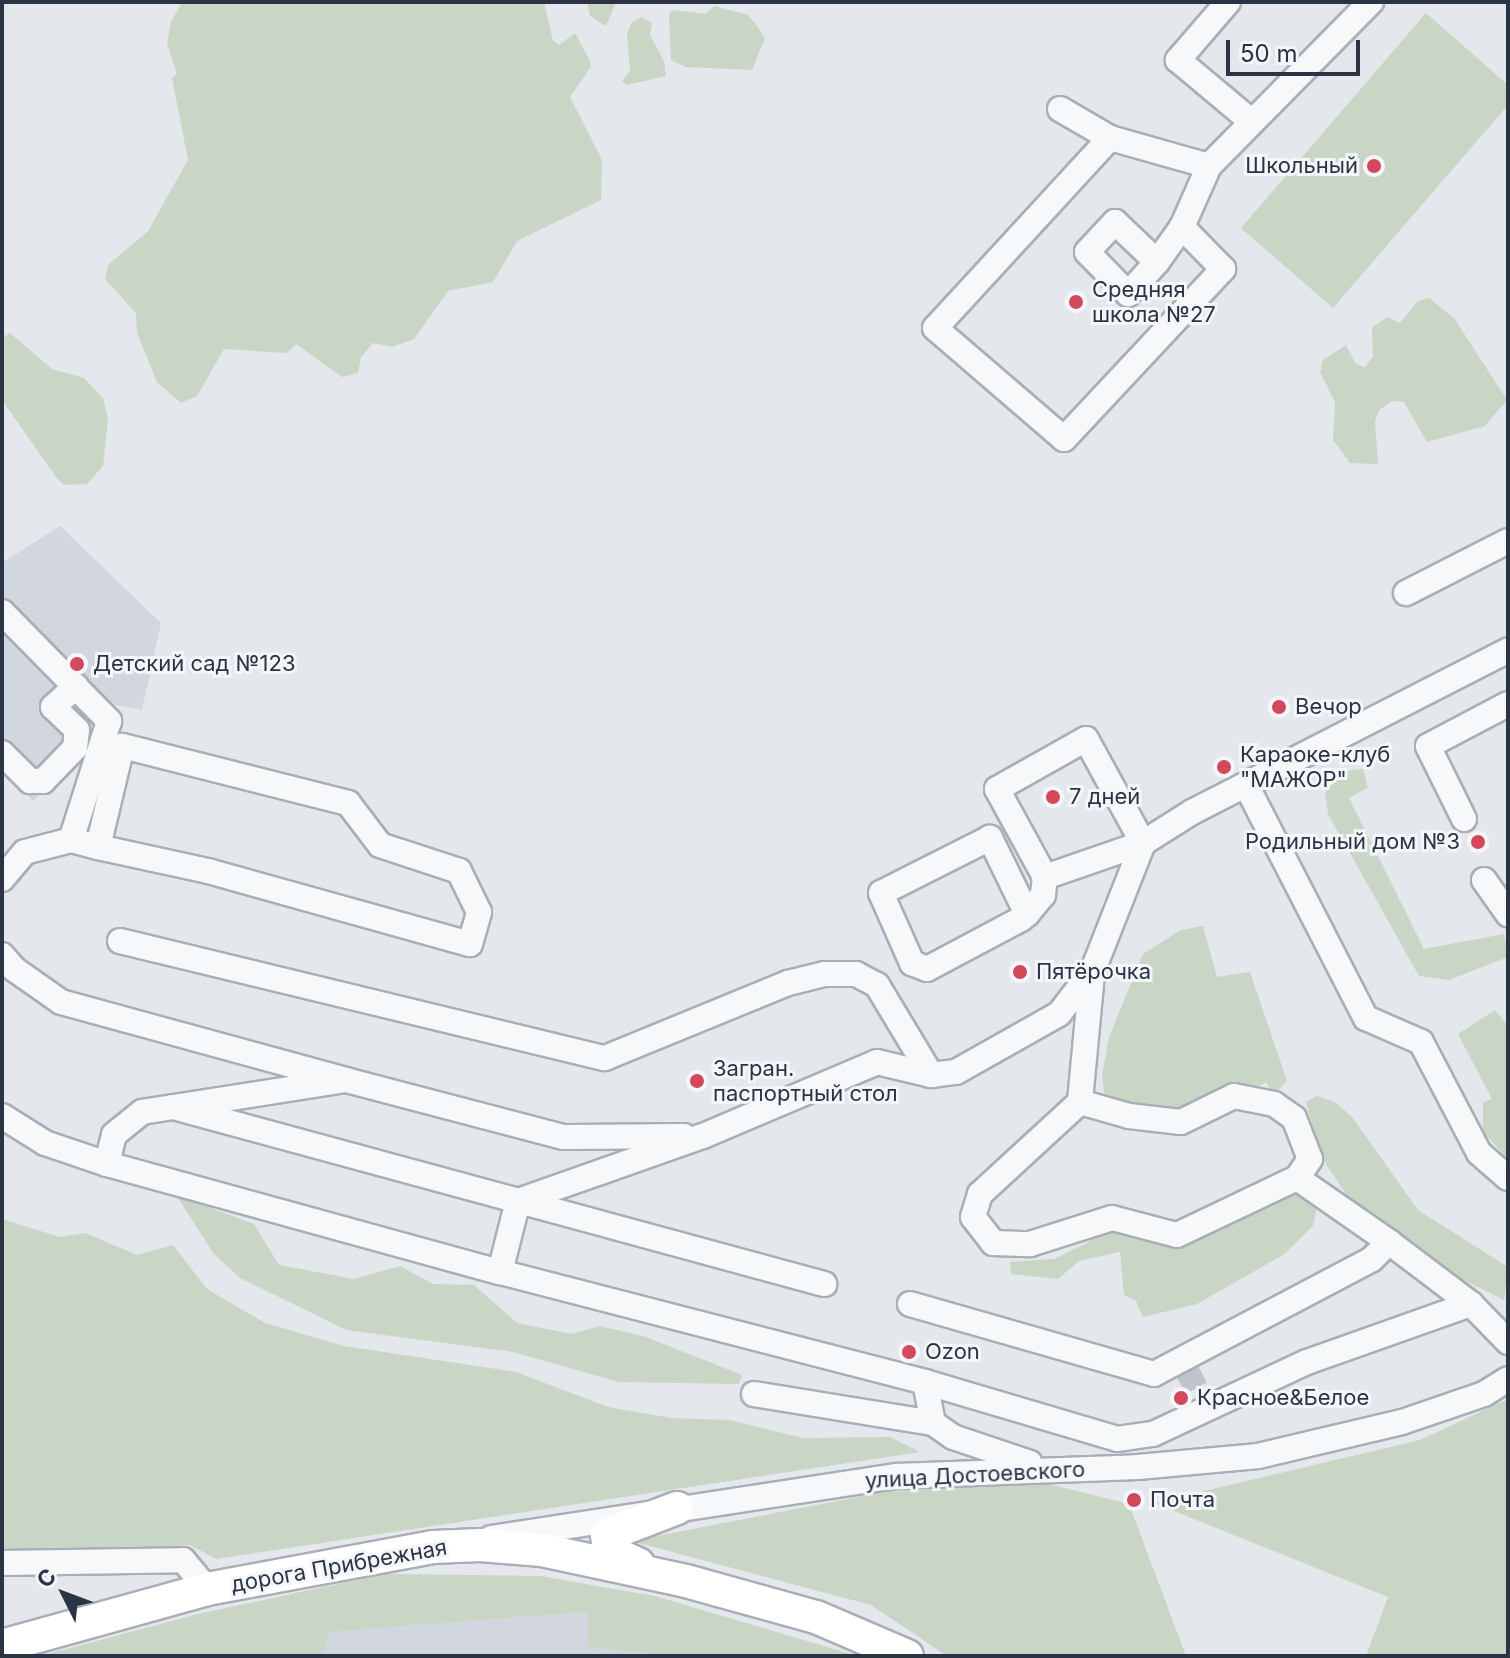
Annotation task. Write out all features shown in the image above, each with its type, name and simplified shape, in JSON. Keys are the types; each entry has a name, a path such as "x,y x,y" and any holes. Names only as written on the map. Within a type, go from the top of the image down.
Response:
{"main road":[{"path":"677,1508 612,1530 605,1544 625,1559 686,1581"},
{"name":"дорога Прибрежная","path":"2,1646 207,1589 433,1547 512,1546 686,1581 816,1617 907,1656"}],"street":[{"path":"1228,2 1178,60 1251,121"},
{"path":"1157,262 1182,227 1209,166 1371,2"},
{"path":"1060,109 1110,138 1209,166"},
{"path":"1110,138 935,328 1064,439 1223,269 1182,227"},
{"path":"1406,593 1508,541"},
{"path":"2,612 109,721 71,840"},
{"path":"1045,877 1143,843 1192,812 1508,650"},
{"path":"2,753 30,781 43,781 75,748 77,730 53,707 76,686"},
{"path":"1464,819 1428,746 1508,704"},
{"path":"1027,914 990,838 881,893 912,963 927,969 1027,914 1047,886 1045,877 997,789 1086,739 1143,843"},
{"path":"2,879 25,852 71,840 98,847 208,871 470,944 479,912 459,871 380,845 348,803 122,746 98,847"},
{"path":"1246,785 1366,1018 1421,1042 1479,1153 1508,1178"},
{"path":"1080,1102 1129,1116 1181,1122 1234,1096 1274,1104 1294,1118 1310,1159 1297,1178 1177,1235 1112,1218 1030,1244 993,1243 973,1217 980,1194 1080,1102 1093,970 1143,843"},
{"path":"1484,880 1508,914"},
{"path":"120,941 605,1058 788,983 824,974 856,974 877,985 931,1075"},
{"path":"2,955 14,969 61,1002 564,1137 703,1136"},
{"path":"518,1201 703,1136 877,1062 931,1075 956,1072 1059,1014 1093,970"},
{"path":"107,1164 114,1135 142,1112 346,1080"},
{"path":"173,1107 824,1284"},
{"path":"2,1116 45,1143 107,1164 500,1272 925,1382 1117,1439 1153,1434 1204,1403 1307,1362 1471,1304"},
{"path":"1297,1178 1471,1304 1508,1342"},
{"path":"500,1272 518,1201"},
{"path":"910,1304 1154,1374 1183,1363 1372,1259 1389,1242"},
{"name":"улица Достоевского","path":"433,1547 896,1476 1044,1468 1138,1467 1258,1456 1402,1422 1484,1394 1508,1379"},
{"path":"925,1382 933,1423"},
{"path":"754,1394 933,1423 953,1437 1044,1468"},
{"path":"2,1563 183,1560 207,1589"}],"shaded area":[{"name":"Детский сад №123","path":"60,526 161,623 142,710 115,705 82,733 81,755 33,801 2,768 2,563"},
{"path":"589,1612 589,1647 668,1656 322,1656 328,1632"}],"green space":[{"path":"182,2 544,2 553,41 559,45 575,33 589,59 591,67 570,97 602,160 601,200 517,241 493,282 448,291 414,339 392,347 373,343 361,357 358,373 342,377 296,344 287,353 224,349 197,396 181,403 157,382 137,333 136,313 105,279 108,265 148,231 188,160 172,78 177,73 167,43 171,22"},
{"path":"587,2 616,2 606,26 590,16"},
{"path":"714,6 748,15 765,38 752,70 686,67 671,60 669,14 673,10 706,14"},
{"name":"Школьный","path":"1426,13 1508,85 1508,105 1333,308 1241,228"},
{"path":"642,17 652,23 650,35 664,61 666,76 627,85 622,81 630,71 627,34 632,22"},
{"path":"1429,298 1454,318 1507,400 1485,426 1427,442 1404,402 1392,401 1379,410 1375,422 1378,464 1350,463 1333,440 1335,402 1320,372 1323,360 1346,345 1356,364 1365,367 1373,356 1372,328 1387,317 1400,323 1418,301"},
{"path":"10,333 52,369 84,378 103,398 108,419 103,466 87,484 64,485 2,400 2,338"},
{"path":"1363,769 1368,788 1349,798 1424,949 1504,934 1508,957 1449,980 1419,976 1328,814 1325,793 1343,771"},
{"path":"1203,926 1217,977 1250,972 1287,1081 1273,1095 1266,1082 1249,1094 1181,1115 1105,1097 1102,1076 1109,1037 1143,954 1181,930"},
{"path":"1495,1010 1508,1026 1508,1159 1483,1132 1483,1102 1492,1099 1458,1034"},
{"path":"1317,1096 1335,1102 1352,1117 1418,1210 1508,1267 1504,1300 1448,1272 1351,1201 1323,1160 1306,1102"},
{"path":"1294,1188 1317,1207 1313,1226 1283,1255 1197,1304 1143,1317 1136,1301 1124,1295 1120,1252 1079,1261 1058,1279 1011,1274 1010,1262 1054,1259 1109,1232 1185,1244"},
{"path":"176,1195 254,1224 279,1265 354,1279 400,1266 433,1284 474,1285 517,1323 571,1334 600,1326 646,1337 742,1375 739,1384 619,1382 513,1352 346,1330 240,1278 214,1254"},
{"path":"2,1219 60,1237 85,1233 137,1255 173,1245 207,1289 265,1323 344,1346 516,1372 608,1407 671,1418 729,1420 803,1438 890,1437 920,1452 216,1559 190,1545 2,1555"},
{"path":"1508,1399 1508,1656 1366,1656 1388,1597 1154,1503 1420,1440"},
{"path":"1032,1480 1129,1504 1186,1656 947,1656 871,1605 631,1541 904,1488"},
{"path":"384,1574 540,1576 655,1596 858,1656 668,1656 589,1647 588,1612 329,1632 322,1656 40,1656 198,1614"}],"tunnel":[{"path":"1185,1367 1201,1397"}],"place":[{"name":"Школьный","path":"1374,166"},
{"name":"Средняя школа №27","path":"1076,302"},
{"name":"Детский сад №123","path":"77,664"},
{"name":"Вечор","path":"1279,707"},
{"name":"Караоке-клуб \"МАЖОР\"","path":"1224,767"},
{"name":"7 дней","path":"1053,797"},
{"name":"Родильный дом №3","path":"1478,842"},
{"name":"Пятёрочка","path":"1020,972"},
{"name":"Загран. паспортный стол","path":"697,1081"},
{"name":"Ozon","path":"909,1352"},
{"name":"Красное&Белое","path":"1181,1398"},
{"name":"Почта","path":"1134,1500"}]}
